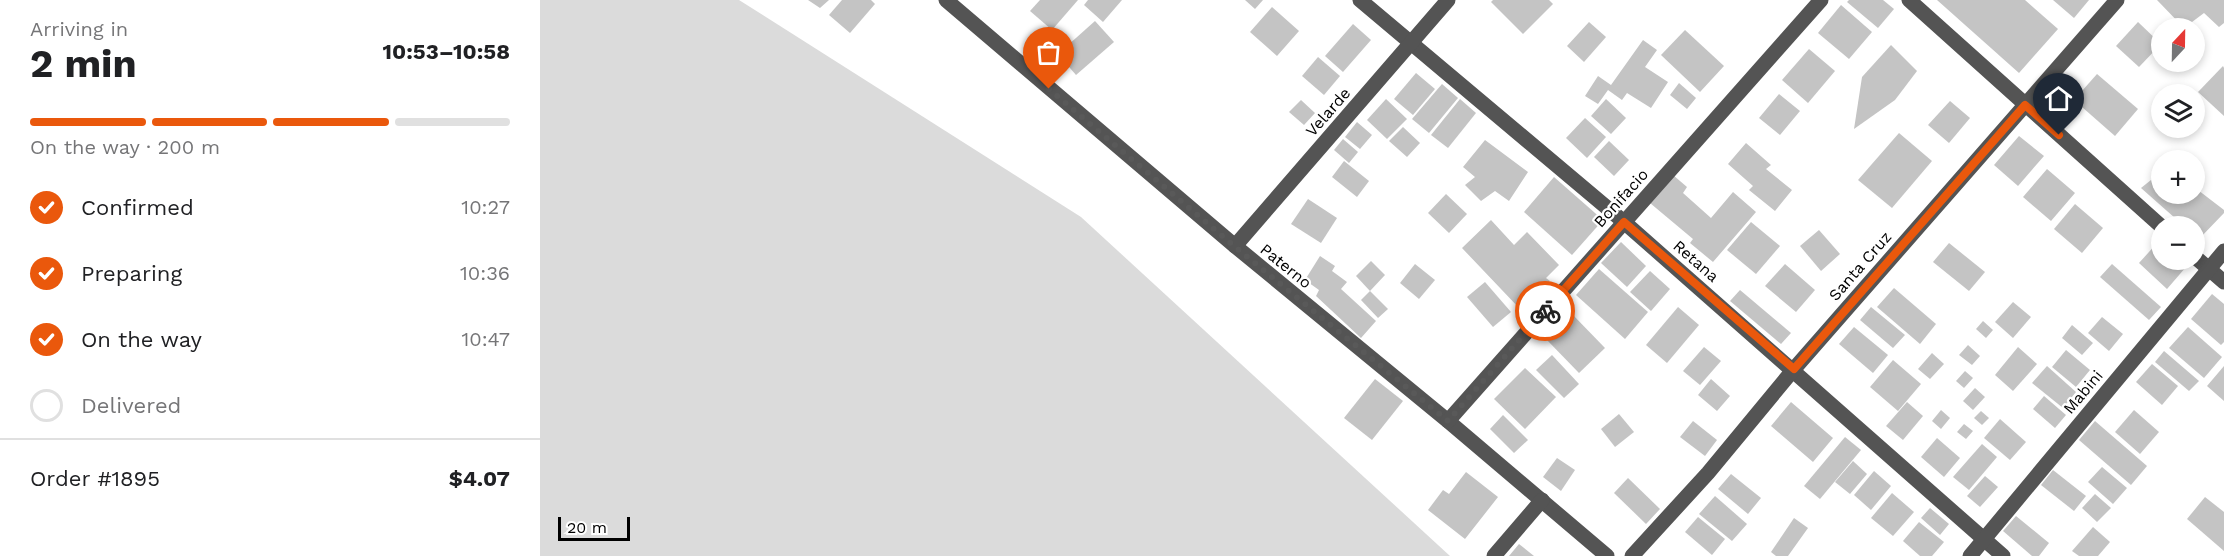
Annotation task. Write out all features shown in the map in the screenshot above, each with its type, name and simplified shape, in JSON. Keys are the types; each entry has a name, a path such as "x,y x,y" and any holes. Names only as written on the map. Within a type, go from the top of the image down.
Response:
{"street":[{"name":"Paterno","path":"946,0 1234,246 1448,421 1607,556"},
{"name":"Retana","path":"1360,0 1624,222 1794,369 2003,556"},
{"name":"Velarde","path":"1234,246 1448,0"},
{"name":"Bonifacio","path":"1448,421 1821,0"},
{"path":"1909,0 2151,217"},
{"name":"Santa Cruz","path":"1632,556 1708,473 1794,369 2117,0"},
{"name":"Mabini","path":"1970,556 2224,251"},
{"path":"2205,266 2224,282"},
{"path":"1494,556 1542,500"}],"shaded area":[{"path":"540,0 739,0 1081,217 1450,556 540,556"}],"building":[{"path":"808,0 829,0 820,8"},
{"path":"842,0 871,0 875,4 850,33 829,15"},
{"path":"1040,0 1078,0 1052,30 1030,11"},
{"path":"1088,0 1122,0 1103,22 1084,5"},
{"path":"1245,0 1263,0 1255,9"},
{"path":"1493,0 1549,0 1553,4 1523,34 1491,2"},
{"path":"1849,0 1883,0 1894,9 1878,28 1847,2"},
{"path":"1937,0 2025,0 2058,29 2019,73"},
{"path":"2053,0 2089,0 2074,18"},
{"path":"2157,0 2224,0 2224,23 2219,27 2204,13 2197,18 2174,18"},
{"path":"1841,5 1872,32 1849,59 1818,33"},
{"path":"1272,7 1299,31 1277,56 1250,32"},
{"path":"1095,21 1114,42 1076,75 1058,54"},
{"path":"1589,22 1606,37 1584,62 1567,46"},
{"path":"2138,22 2151,34 2151,54 2139,67 2116,46"},
{"path":"1353,24 1371,40 1343,72 1325,56"},
{"path":"1685,30 1724,66 1700,92 1661,55"},
{"path":"1643,40 1657,50 1645,67 1668,82 1651,108 1627,93 1622,100 1608,90 1598,104 1585,96 1598,76 1611,85"},
{"path":"1891,45 1917,71 1895,100 1854,129 1862,77"},
{"path":"1809,49 1835,71 1808,103 1782,80"},
{"path":"1318,57 1340,76 1324,95 1302,76"},
{"path":"2223,66 2224,116 2205,98 2205,85"},
{"path":"1416,73 1435,89 1413,115 1394,99"},
{"path":"2097,74 2138,109 2115,136 2074,100"},
{"path":"1679,83 1696,98 1687,109 1670,95"},
{"path":"1442,84 1458,98 1429,133 1412,119"},
{"path":"1779,94 1800,111 1780,135 1759,118"},
{"path":"1386,99 1407,119 1387,139 1367,120"},
{"path":"1460,99 1476,113 1448,148 1431,135"},
{"path":"1606,99 1626,118 1611,134 1591,116"},
{"path":"1301,100 1315,113 1304,125 1289,112"},
{"path":"1950,101 1970,118 1949,143 1928,125"},
{"path":"1585,118 1606,137 1587,158 1566,138"},
{"path":"1357,122 1372,135 1360,149 1345,137"},
{"path":"1403,127 1420,143 1407,157 1389,141"},
{"path":"1899,133 1932,161 1892,208 1858,180"},
{"path":"2019,136 2044,156 2018,186 1994,165"},
{"path":"1343,139 1358,152 1349,163 1334,150"},
{"path":"1485,140 1528,172 1509,201 1495,191 1481,201 1465,185 1475,177 1463,167"},
{"path":"1609,141 1629,160 1614,176 1594,157"},
{"path":"1746,143 1771,165 1766,169 1792,190 1775,211 1749,190 1753,186 1728,164"},
{"path":"1344,161 1369,181 1357,197 1332,177"},
{"path":"2047,169 2075,193 2051,221 2023,197"},
{"path":"1673,175 1687,187 1683,193 1711,218 1733,192 1756,212 1713,262 1690,243 1693,239 1650,203"},
{"path":"1554,177 1603,220 1572,255 1524,212"},
{"path":"2151,180 2151,197 2141,188"},
{"path":"1446,194 1467,214 1449,233 1428,213"},
{"path":"2205,195 2224,210 2224,213 2205,233 2205,216 2173,216 2159,204 2205,204"},
{"path":"1308,199 1337,218 1321,243 1291,224"},
{"path":"2075,204 2103,228 2082,253 2054,229"},
{"path":"1491,220 1514,245 1527,232 1559,265 1546,278 1550,281 1520,309 1462,248"},
{"path":"1751,222 1780,246 1756,274 1727,250"},
{"path":"1819,230 1840,254 1821,271 1800,246"},
{"path":"1621,242 1646,266 1627,287 1601,263"},
{"path":"1949,243 1985,272 1969,291 1933,262"},
{"path":"2151,250 2151,270 2183,270 2167,289 2139,263"},
{"path":"1320,256 1335,266 1332,271 1347,282 1341,289 1376,321 1361,338 1316,296 1319,290 1305,280"},
{"path":"1371,261 1385,275 1370,291 1356,276"},
{"path":"1415,264 1435,280 1419,299 1400,283"},
{"path":"1785,264 1815,290 1796,312 1765,286"},
{"path":"2112,264 2161,307 2149,320 2100,277"},
{"path":"1599,269 1648,312 1625,339 1576,295"},
{"path":"1650,271 1670,289 1651,311 1630,292"},
{"path":"1485,282 1511,312 1493,327 1467,297"},
{"path":"1894,288 1936,324 1920,344 1877,307"},
{"path":"1740,290 1791,333 1781,344 1730,301"},
{"path":"1370,291 1388,309 1378,318 1361,300"},
{"path":"2212,294 2224,304 2224,342 2221,345 2191,319"},
{"path":"2013,302 2031,317 2013,338 1995,322"},
{"path":"1678,307 1699,325 1667,363 1646,345"},
{"path":"1871,307 1905,335 1893,348 1860,320"},
{"path":"1572,314 1605,348 1579,373 1546,339"},
{"path":"2102,317 2123,334 2109,351 2088,333"},
{"path":"1983,321 1993,330 1986,338 1976,329"},
{"path":"2072,325 2093,343 2082,355 2062,338"},
{"path":"1854,327 1888,355 1873,373 1839,344"},
{"path":"2188,327 2222,357 2204,378 2169,348"},
{"path":"1968,345 1980,356 1972,365 1959,355"},
{"path":"1704,347 1721,361 1700,385 1683,371"},
{"path":"2018,347 2037,364 2013,391 1995,375"},
{"path":"2066,350 2090,370 2076,387 2052,367"},
{"path":"2164,351 2199,381 2189,391 2155,362"},
{"path":"1932,353 1944,364 1930,379 1918,369"},
{"path":"1552,355 1579,384 1564,398 1536,370"},
{"path":"1893,360 1921,384 1898,411 1870,387"},
{"path":"2152,364 2178,386 2162,405 2136,382"},
{"path":"2047,366 2076,392 2063,408 2032,383"},
{"path":"2224,366 2224,401 2207,386"},
{"path":"1525,368 1556,397 1525,429 1494,399"},
{"path":"1965,371 1973,378 1964,388 1956,381"},
{"path":"1375,379 1403,401 1372,440 1344,418"},
{"path":"1711,379 1730,396 1717,411 1698,395"},
{"path":"1975,388 1985,397 1973,410 1963,401"},
{"path":"2044,396 2066,415 2055,428 2033,409"},
{"path":"1791,402 1833,438 1813,462 1771,426"},
{"path":"1907,402 1923,416 1903,440 1886,426"},
{"path":"1941,410 1950,418 1941,429 1932,421"},
{"path":"2134,410 2159,432 2140,454 2115,432"},
{"path":"1981,411 1989,418 1982,425 1974,418"},
{"path":"1619,414 1634,432 1615,447 1601,429"},
{"path":"1503,415 1528,440 1514,453 1490,429"},
{"path":"2000,419 2026,442 2010,460 1984,438"},
{"path":"1693,421 1717,440 1705,456 1680,437"},
{"path":"2095,421 2147,466 2131,485 2079,440"},
{"path":"1964,424 1973,431 1966,439 1957,432"},
{"path":"1845,437 1861,450 1820,499 1804,486"},
{"path":"1937,438 1960,458 1944,477 1921,457"},
{"path":"1982,444 1997,457 1969,490 1953,477"},
{"path":"1557,458 1575,470 1561,491 1543,477"},
{"path":"1853,461 1867,474 1850,494 1835,482"},
{"path":"2102,467 2127,488 2113,504 2088,482"},
{"path":"2053,470 2086,496 2074,511 2041,485"},
{"path":"1874,471 1891,486 1871,510 1854,495"},
{"path":"1466,472 1498,497 1465,539 1428,510 1443,490 1449,494"},
{"path":"1731,474 1761,498 1748,514 1718,489"},
{"path":"1985,476 1998,487 1980,507 1967,496"},
{"path":"1628,478 1660,509 1646,524 1614,493"},
{"path":"1892,493 1914,512 1893,536 1871,518"},
{"path":"2095,494 2111,508 2097,522 2082,508"},
{"path":"1715,496 1747,524 1732,541 1699,514"},
{"path":"2205,497 2224,512 2224,551 2187,519"},
{"path":"1930,508 1949,524 1940,535 1921,518"},
{"path":"2016,516 2049,543 2039,556 2032,556 2003,531"},
{"path":"1698,517 1725,539 1712,555 1685,532"},
{"path":"1794,518 1808,528 1788,556 1776,556 1771,552"},
{"path":"1919,522 1944,542 1932,556 1920,556 1903,541"},
{"path":"2093,527 2110,542 2098,556 2079,556 2072,551"},
{"path":"1519,544 1534,556 1509,556"}],"way so far":[{"path":"1049,89 1234,246 1448,421 1545,311"}],"route":[{"path":"1545,311 1624,222 1794,369 2025,105 2059,135"}]}
